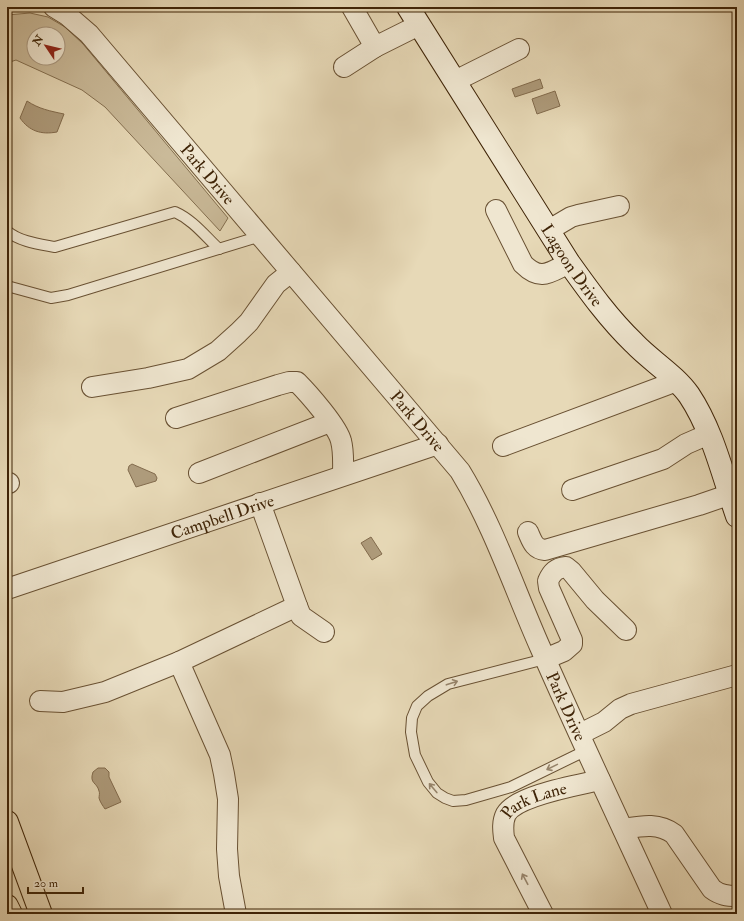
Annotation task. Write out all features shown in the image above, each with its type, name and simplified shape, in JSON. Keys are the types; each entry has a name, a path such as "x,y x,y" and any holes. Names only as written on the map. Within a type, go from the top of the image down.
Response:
{"main road":[{"path":"7,822 41,914"},
{"path":"7,906 11,914"}],"street":[{"name":"Park Drive","path":"54,7 67,15 88,34 460,471 473,492 489,527 545,658 662,914"},
{"path":"352,7 375,47"},
{"path":"344,66 375,47 414,16"},
{"name":"Lagoon Drive","path":"414,16 569,263 607,315 633,343 677,381 699,412 733,494 737,516"},
{"path":"455,81 519,49"},
{"path":"549,230 571,217 620,206"},
{"path":"496,210 523,264 528,269 534,273 544,274 569,263"},
{"path":"92,387 148,378 188,369 218,351 238,333 249,322 276,284 291,272"},
{"path":"503,446 677,381"},
{"path":"176,418 289,382 297,382 330,422 341,441 342,475"},
{"path":"199,473 330,422"},
{"path":"572,490 663,459 686,444 709,434"},
{"name":"Campbell Drive","path":"7,589 342,475 438,444"},
{"path":"528,532 533,544 540,550 545,550 733,494"},
{"path":"260,503 301,616 324,632"},
{"path":"545,658 564,651 572,644 572,640 549,588 548,581 554,570 559,568 566,567 571,571 595,600 626,630"},
{"path":"40,701 64,702 98,694 179,662 297,606"},
{"path":"179,662 220,755 228,799 228,863 233,913"},
{"path":"583,742 620,709 632,704 737,674"},
{"name":"Park Lane","path":"543,914 504,838 503,825 506,813 519,802 532,797 600,780"},
{"path":"623,829 649,825 668,829 674,834 712,889 718,894 737,896"}],"lane":[{"path":"7,231 13,236 55,247 175,212 184,216 190,221 218,249"},
{"path":"7,286 51,298 68,295 261,236"},
{"path":"545,658 448,684 428,696 418,706 412,718 411,732 415,756 428,782 437,793 453,801 466,800 511,787 583,742"}],"shaded area":[{"path":"30,13 48,17 63,26 26,26 26,65 16,60 7,63 7,15"},
{"path":"66,28 83,44 228,218 220,231 105,107 82,90 29,66 66,66"},
{"path":"540,79 543,88 515,97 512,89"},
{"path":"555,91 560,106 537,114 532,99"},
{"path":"27,101 40,108 64,114 57,132 46,133 36,131 27,126 20,118"},
{"path":"132,464 155,474 157,478 156,481 136,487 128,470 129,466"},
{"path":"371,537 382,554 372,560 361,543"},
{"path":"98,768 105,768 109,772 109,777 121,802 105,809 99,799 98,788 92,779 93,772"}]}
